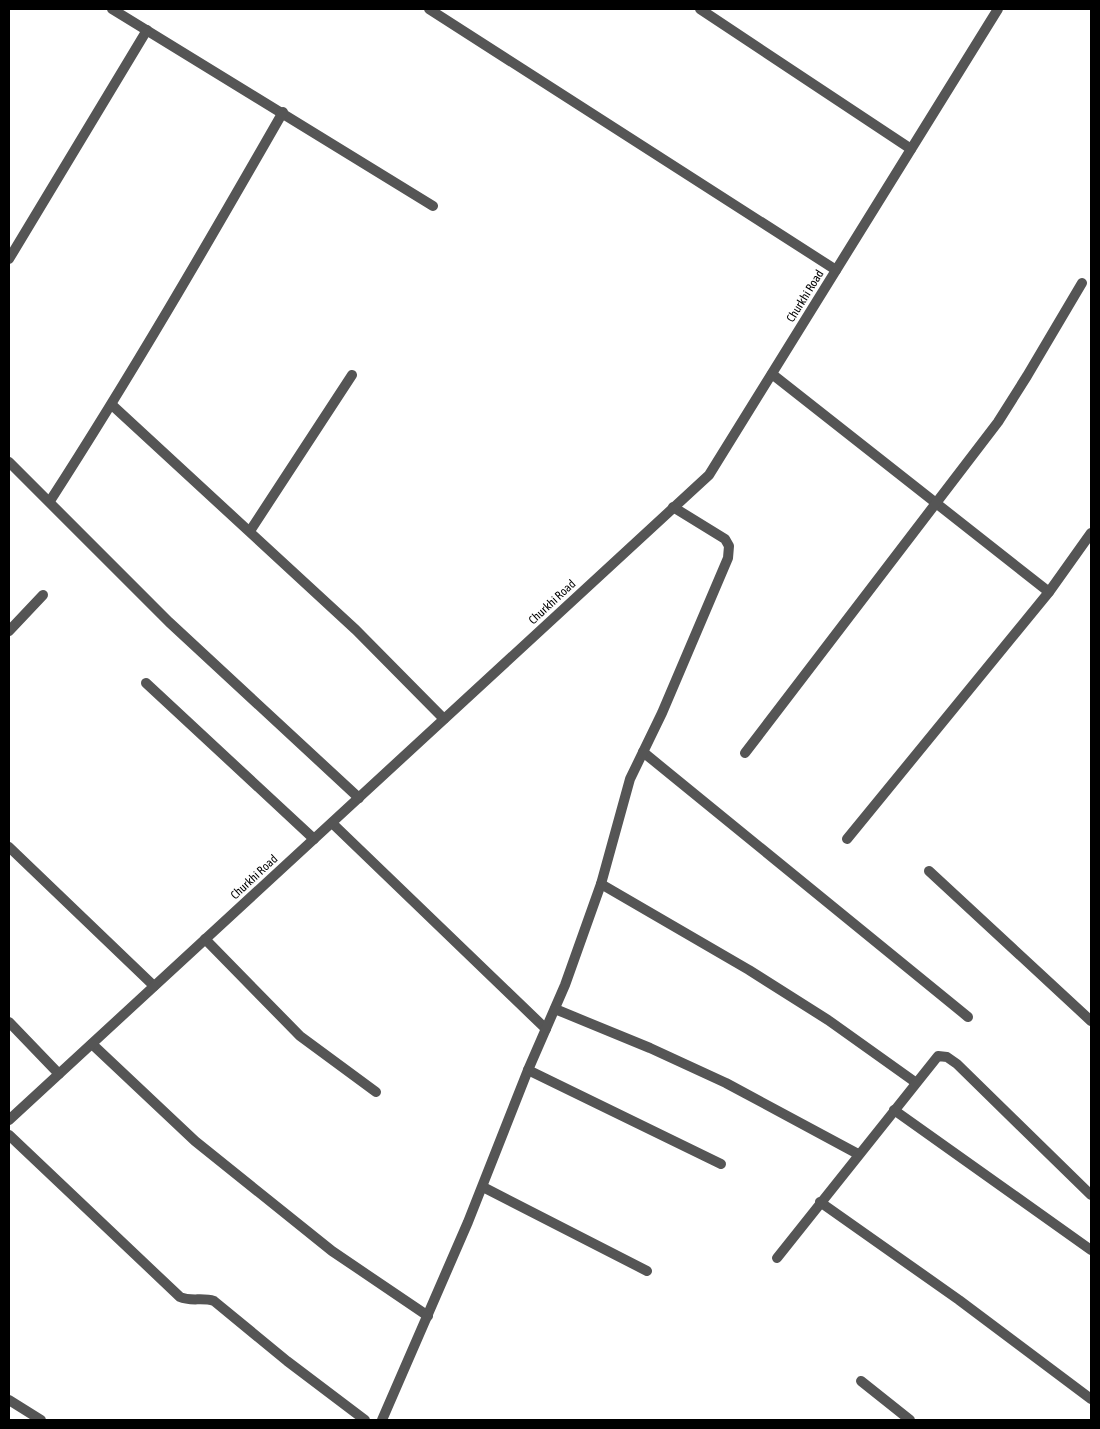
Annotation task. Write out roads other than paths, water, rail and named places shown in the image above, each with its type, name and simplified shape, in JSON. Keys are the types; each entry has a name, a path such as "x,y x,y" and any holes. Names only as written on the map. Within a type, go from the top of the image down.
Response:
{"street":[{"path":"112,9 283,112 433,206"},
{"path":"429,9 836,270"},
{"path":"700,9 911,149"},
{"name":"Churkhi Road","path":"9,1120 709,475 998,9"},
{"path":"9,259 148,30"},
{"path":"50,501 112,405 192,271 283,112"},
{"path":"745,752 998,422 1028,376 1082,283"},
{"path":"772,374 1048,592"},
{"path":"250,531 352,375"},
{"path":"112,405 356,630 444,719"},
{"path":"9,462 169,622 359,798"},
{"path":"382,1420 428,1316 528,1070 555,1009 601,884 618,816 630,779 728,558 730,546 725,539 673,508"},
{"path":"847,839 1048,592 1091,533"},
{"path":"9,631 43,595"},
{"path":"146,683 314,838"},
{"path":"643,752 968,1018"},
{"path":"332,823 546,1029"},
{"path":"9,848 154,986"},
{"path":"929,871 1091,1021"},
{"path":"601,884 828,1020 915,1082"},
{"path":"205,939 300,1036 328,1060 376,1092"},
{"path":"555,1009 650,1048 726,1083 858,1154"},
{"path":"9,1022 59,1074"},
{"path":"92,1044 195,1141 332,1250 428,1316"},
{"path":"777,1258 915,1082 938,1056 947,1057 1091,1194"},
{"path":"528,1070 722,1164"},
{"path":"894,1110 1091,1250"},
{"path":"9,1135 180,1298 187,1300 206,1298 214,1301 287,1361 364,1420"},
{"path":"482,1187 647,1270"},
{"path":"820,1202 1091,1399"},
{"path":"861,1380 910,1420"},
{"path":"9,1400 40,1420"}]}
